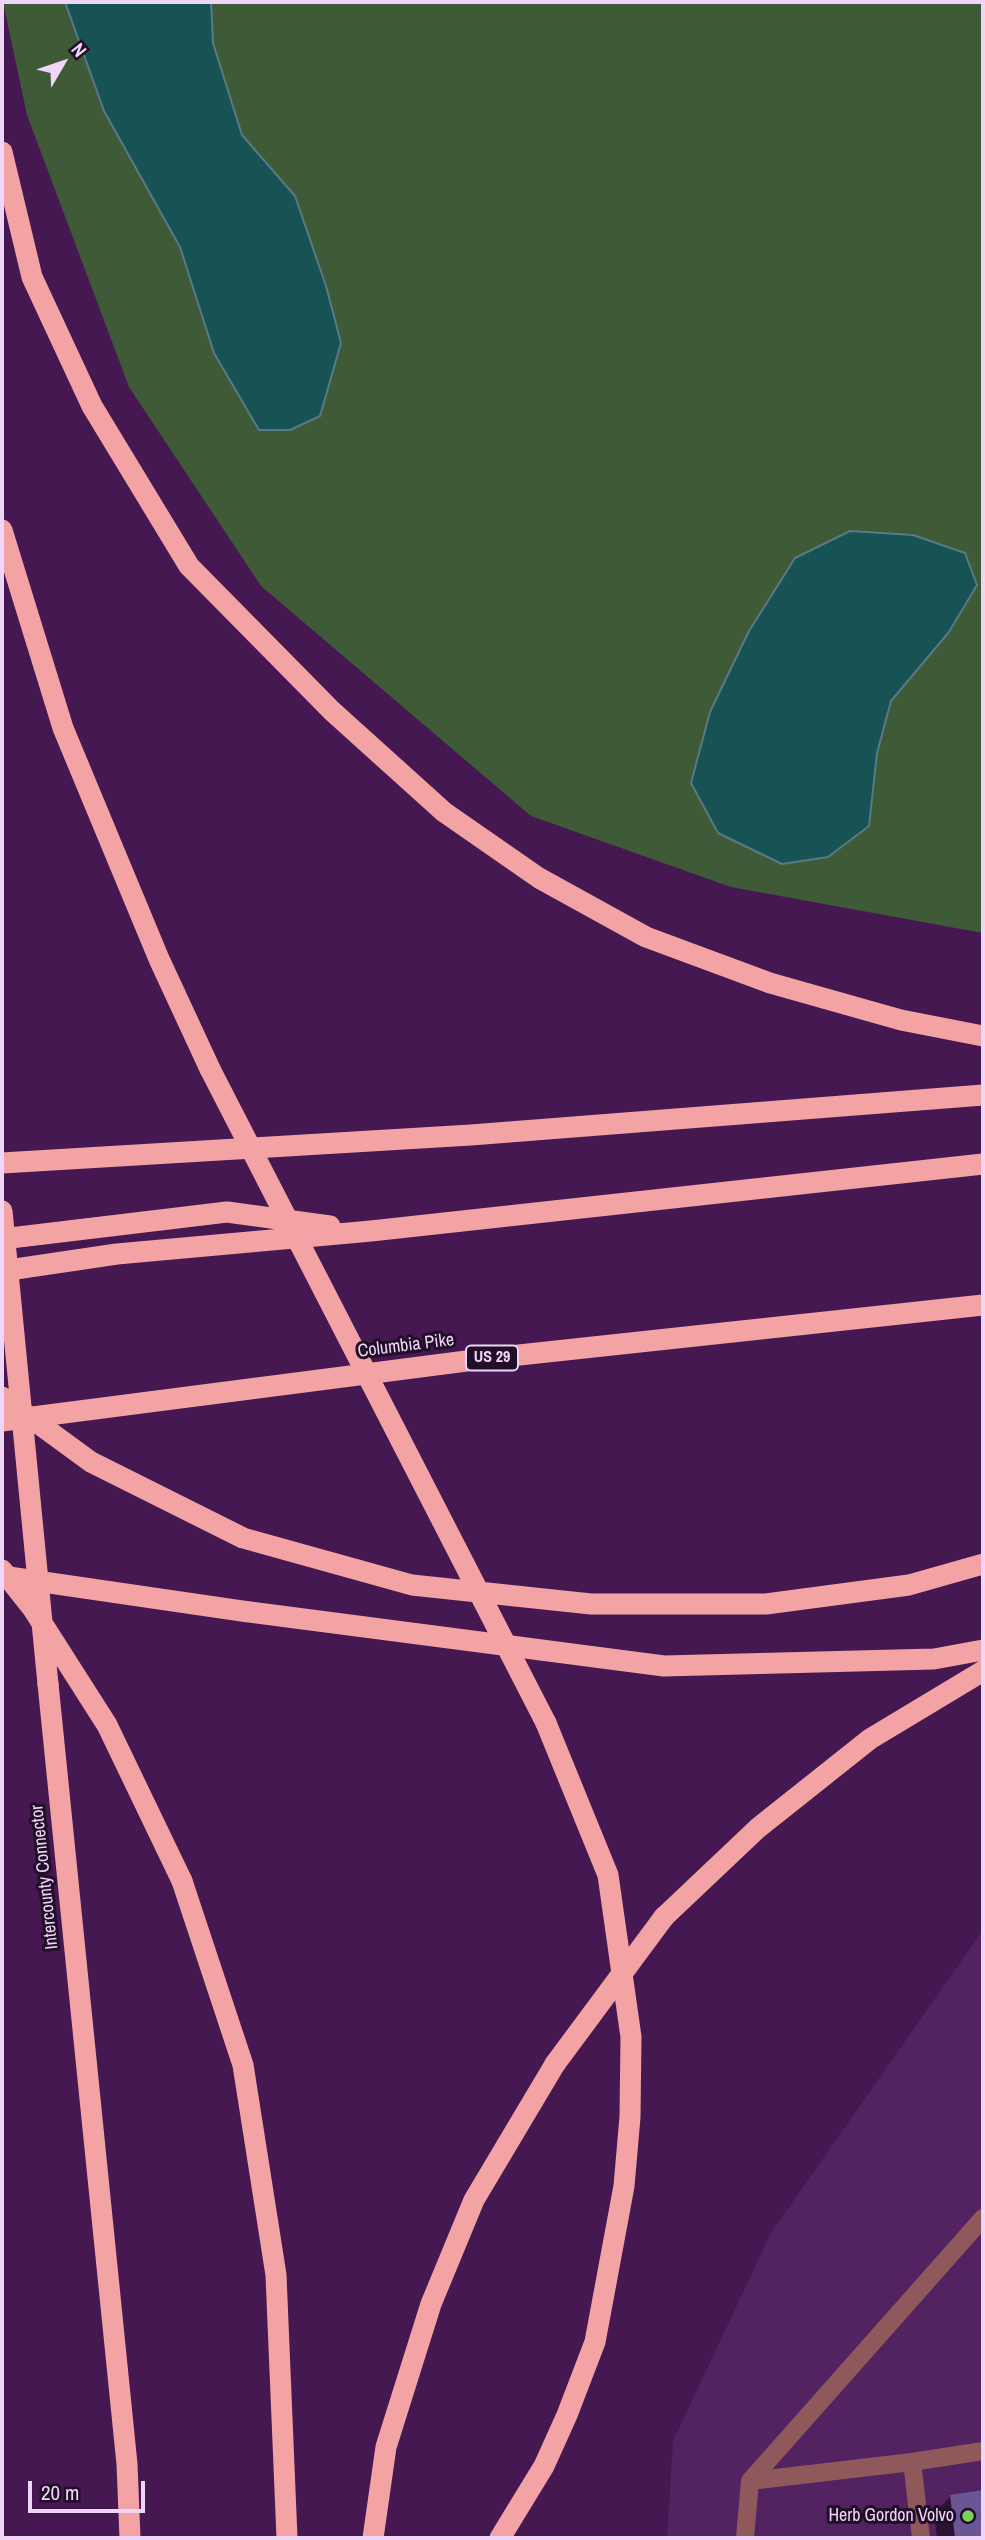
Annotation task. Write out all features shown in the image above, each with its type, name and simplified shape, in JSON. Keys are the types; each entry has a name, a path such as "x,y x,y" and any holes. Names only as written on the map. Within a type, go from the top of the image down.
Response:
{"highway":[{"path":"2,152 32,277 92,406 189,566 332,711 444,811 539,878 646,937 770,983 901,1020 983,1036"},
{"path":"2,530 64,728 159,959 210,1069 546,1723 608,1875 631,2037 630,2117 624,2186 595,2342 544,2466 500,2538"},
{"path":"2,1163 471,1135 983,1095"},
{"path":"2,1271 117,1254 371,1231 983,1164"},
{"name":"Intercounty Connector","path":"2,1211 127,2464 130,2538"},
{"path":"2,1238 227,1212 371,1231"},
{"name":"Columbia Pike","path":"2,1421 482,1359 983,1305"},
{"path":"2,1398 91,1462 243,1538 412,1585 591,1604 766,1604 909,1585 983,1564"},
{"path":"2,1570 33,1609 107,1725 182,1881 243,2065 276,2275 287,2538"},
{"path":"2,1576 242,1611 664,1666 934,1659 983,1650"},
{"path":"373,2538 387,2447 431,2304 474,2200 555,2064 664,1917 758,1828 870,1739 983,1671"}],"lane":[{"path":"745,2538 750,2481 983,2218"},
{"path":"750,2481 983,2451"},
{"path":"912,2462 921,2538"}],"shaded area":[{"path":"3,2 983,2 983,933 731,887 531,816 261,586 129,387 27,115"},
{"path":"65,2 211,2 213,43 242,135 295,196 326,286 341,343 320,416 290,430 259,430 214,353 180,247 104,111"},
{"path":"850,531 913,535 965,553 977,585 949,632 891,701 877,753 869,826 828,857 782,864 718,833 691,783 710,712 749,631 795,558"},
{"path":"983,1930 983,2538 667,2538 673,2441 771,2233"}],"building":[{"name":"Herb Gordon Volvo","path":"983,2490 983,2538 955,2538 950,2495"}],"place":[{"name":"Herb Gordon Volvo","path":"968,2516"}]}
